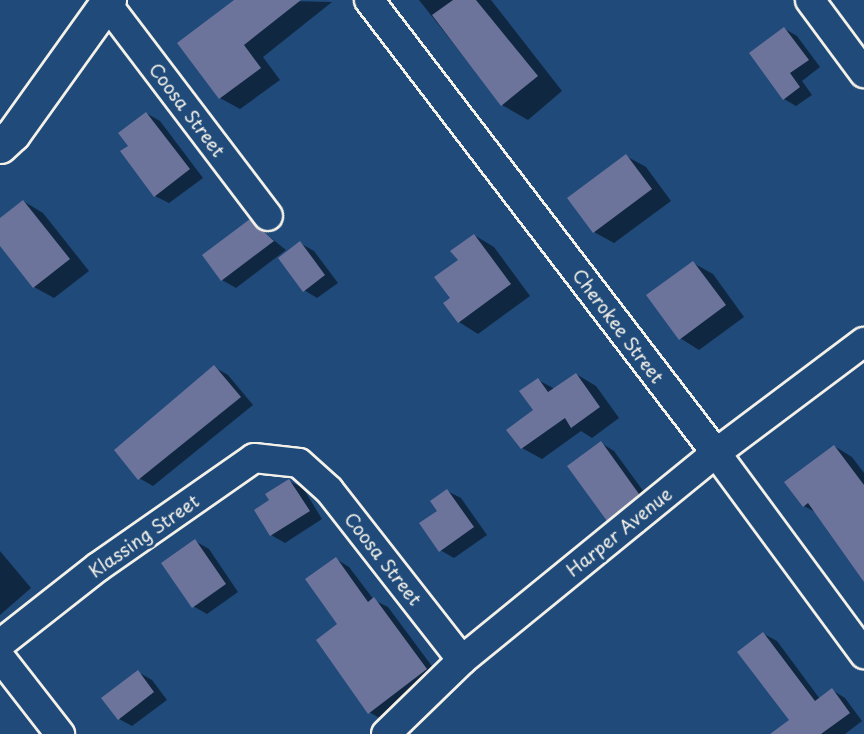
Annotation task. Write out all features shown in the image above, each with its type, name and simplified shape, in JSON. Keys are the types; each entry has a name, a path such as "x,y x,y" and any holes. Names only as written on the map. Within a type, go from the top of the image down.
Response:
{"main road":[{"path":"0,146 14,134 108,2"}],"street":[{"name":"Cherokee Street","path":"369,0 716,453 864,654"},
{"path":"810,0 864,73"},
{"name":"Coosa Street","path":"108,2 268,216"},
{"name":"Harper Avenue","path":"386,734 462,660 716,453 864,342"},
{"name":"Klassing Street","path":"0,644 98,567 254,458 299,463"},
{"name":"Coosa Street","path":"299,463 329,490 462,660"},
{"path":"0,657 60,734"}],"building":[{"path":"234,0 301,0 244,45 261,68 219,99 177,43"},
{"path":"453,0 476,0 538,76 501,106 432,15"},
{"path":"784,27 809,60 790,73 800,87 783,100 749,53"},
{"path":"146,112 190,169 154,197 120,151 128,146 118,133"},
{"path":"626,154 652,189 593,233 567,198"},
{"path":"23,200 70,259 33,288 0,246 0,218"},
{"path":"250,219 274,241 221,281 202,255"},
{"path":"474,234 511,284 458,323 443,303 450,298 434,277 458,260 450,251"},
{"path":"300,241 325,275 303,292 278,258"},
{"path":"693,261 726,305 679,340 646,295"},
{"path":"214,365 241,397 138,480 114,450"},
{"path":"576,373 600,407 571,428 565,418 521,449 506,430 533,410 519,391 538,378 548,392"},
{"path":"601,441 639,494 607,521 567,466"},
{"path":"834,445 864,485 864,582 808,503 803,507 784,482"},
{"path":"289,479 310,511 270,536 254,510 269,500 265,494"},
{"path":"447,489 474,527 439,552 419,523 437,511 430,501"},
{"path":"195,539 226,584 192,608 161,563"},
{"path":"336,557 368,602 374,597 427,669 368,714 316,640 337,624 305,579"},
{"path":"763,632 815,701 832,688 850,713 821,734 770,734 789,720 737,652"},
{"path":"138,670 154,692 118,720 101,698"}]}
